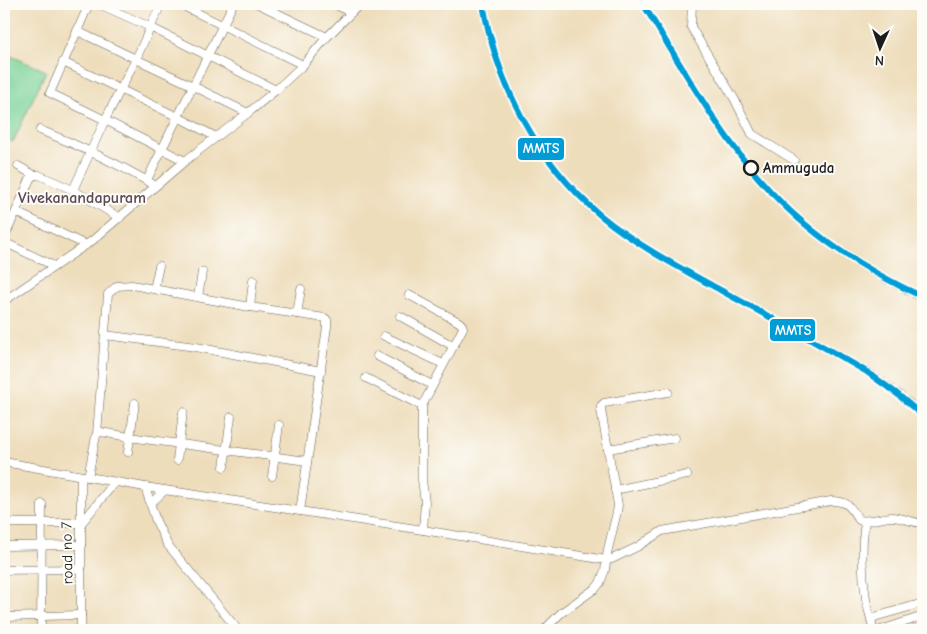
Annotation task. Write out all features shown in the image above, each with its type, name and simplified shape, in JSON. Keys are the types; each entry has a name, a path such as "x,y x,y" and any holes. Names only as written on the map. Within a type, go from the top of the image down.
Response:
{"street":[{"path":"89,4 50,93 185,161"},
{"path":"99,4 208,55 276,90"},
{"path":"73,190 161,4"},
{"path":"179,4 303,64"},
{"path":"147,180 233,4"},
{"path":"258,4 327,37"},
{"path":"335,4 351,12"},
{"path":"4,301 86,245 185,161 248,114 303,64 360,4"},
{"path":"692,4 691,27 735,100 752,134 794,160"},
{"path":"77,31 248,114"},
{"path":"63,62 216,137"},
{"path":"40,130 91,152 156,186"},
{"path":"18,166 34,175 39,175 73,190 120,218"},
{"path":"34,175 30,179 4,240 54,266"},
{"path":"16,212 86,245"},
{"path":"154,289 159,266"},
{"path":"198,297 202,272"},
{"path":"250,307 253,280"},
{"name":"road no 7","path":"81,630 80,524 84,477 97,434 108,294 117,286 132,285 250,307 325,318 327,320 327,327 321,371"},
{"path":"297,314 301,289"},
{"path":"409,294 462,325 463,328 422,406 422,480 425,502 423,530"},
{"path":"400,316 453,346"},
{"path":"105,335 196,347 321,371 300,512"},
{"path":"384,336 443,364"},
{"path":"377,356 432,385"},
{"path":"366,378 422,406"},
{"path":"544,630 561,613 596,588 605,570 618,505 601,406 604,403 668,392"},
{"path":"128,452 135,403"},
{"path":"177,460 183,412"},
{"path":"224,467 231,418"},
{"path":"272,476 279,425"},
{"path":"97,434 101,432 307,461"},
{"path":"608,449 675,438"},
{"path":"4,462 145,487 606,560 637,547 662,531 831,501 845,503 859,520 865,521 894,517 923,523"},
{"path":"615,490 687,475"},
{"path":"4,523 80,524 115,482"},
{"path":"145,487 167,544 238,630"},
{"path":"150,504 165,490"},
{"path":"41,630 42,504"},
{"path":"865,521 863,533 863,574 873,630"},
{"path":"4,546 81,545"},
{"path":"4,570 81,569"},
{"path":"871,618 923,603"},
{"path":"4,617 81,615"},
{"path":"881,630 923,616"}],"green space":[{"path":"4,53 46,71 13,142 4,138"}],"railway":[{"path":"639,4 725,141 778,205 822,243 871,275 923,302"},
{"path":"869,368 923,410"}],"transit line":[{"name":"MMTS","path":"483,4 498,64 523,120 557,171 577,194 614,226 659,256 867,372 923,416"},
{"name":"MMTS","path":"643,4 718,125 771,192 823,239 881,276 923,297"}],"place":[{"name":"Ammuguda","path":"751,168"}],"district":[{"name":"Vivekanandapuram","path":"82,198"}]}
